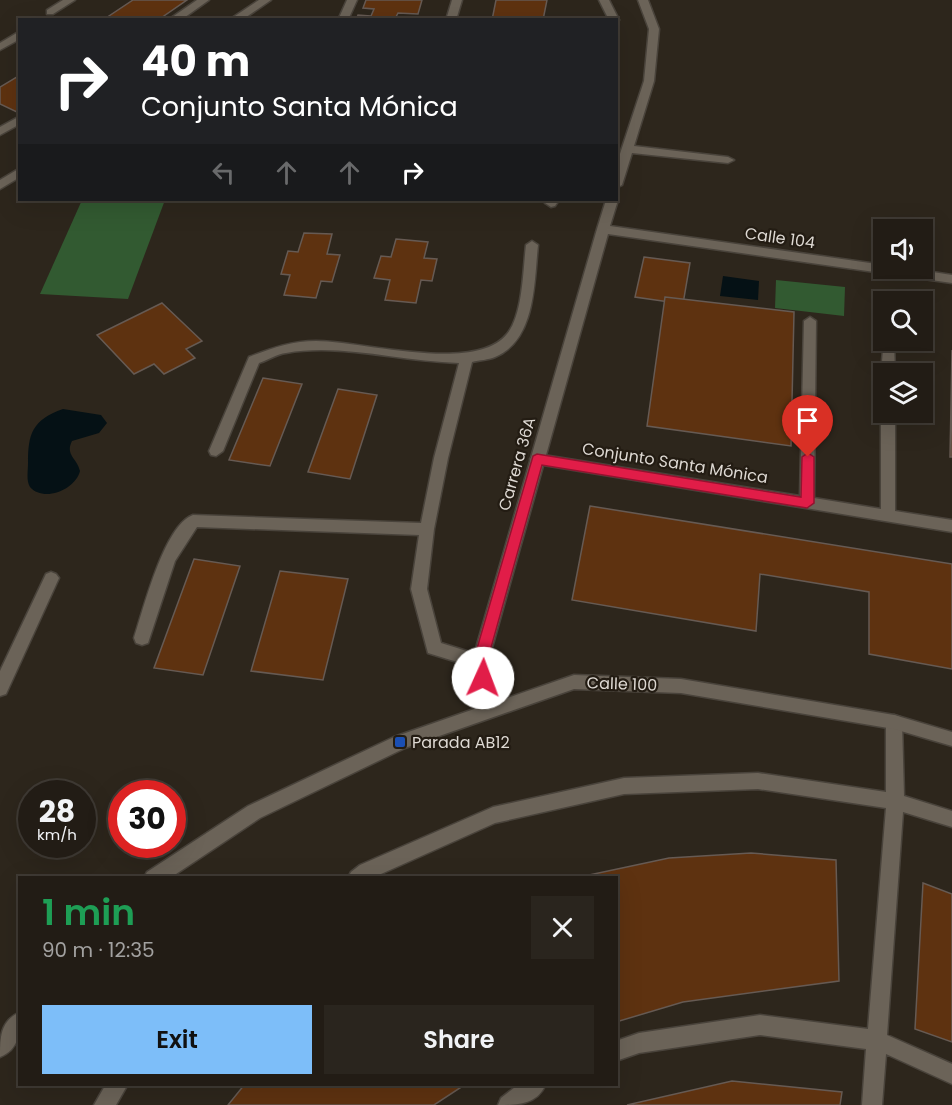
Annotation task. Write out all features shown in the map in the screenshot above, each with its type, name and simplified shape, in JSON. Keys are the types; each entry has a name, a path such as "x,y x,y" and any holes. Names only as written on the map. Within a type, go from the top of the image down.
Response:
{"street":[{"path":"62,18 50,12 70,0"},
{"path":"175,18 204,0"},
{"path":"237,18 266,0"},
{"path":"344,18 352,0"},
{"path":"452,18 457,0"},
{"path":"604,0 613,18"},
{"path":"618,179 649,81 654,29 643,0"},
{"path":"0,47 18,35"},
{"path":"0,132 18,120"},
{"path":"628,149 728,160"},
{"path":"0,184 18,172"},
{"name":"Carrera 36A","path":"489,710 480,662 612,201"},
{"name":"Calle 104","path":"603,229 952,279"},
{"path":"216,451 254,360 267,350 292,345 327,346 466,361 501,351 513,336 522,311 532,245"},
{"path":"807,503 810,321"},
{"path":"466,361 441,458 427,529 419,589 434,648 480,662"},
{"path":"888,423 888,516"},
{"name":"Conjunto Santa Mónica","path":"537,459 952,526"},
{"path":"142,639 170,556 181,533 193,521 427,529"},
{"path":"0,689 51,578"},
{"name":"Calle 100","path":"156,876 254,812 400,742 574,682 681,686 894,722 952,740"},
{"path":"872,1105 895,801 894,722"},
{"path":"360,876 366,871 493,815 624,786 758,781 895,801 952,819"},
{"path":"0,1047 18,1024"},
{"path":"618,1051 639,1043 760,1024 876,1040 952,1074"},
{"path":"104,1105 117,1086"},
{"path":"508,1105 533,1086"}],"green space":[{"path":"82,201 165,201 128,299 40,294"},
{"path":"776,280 845,287 844,316 775,308"}],"shaded area":[{"path":"723,276 759,281 758,300 720,296"},
{"path":"63,409 101,415 107,423 99,433 72,441 70,450 80,471 77,478 59,492 43,494 36,492 28,482 29,444 38,423"}],"building":[{"path":"133,0 187,0 161,18 106,18"},
{"path":"366,0 422,0 418,14 398,13 396,18 357,18 358,15 371,16 374,9 363,8"},
{"path":"496,0 547,0 543,18 492,18"},
{"path":"18,76 18,113 0,104 0,87"},
{"path":"304,233 332,234 327,254 340,255 332,282 321,281 316,298 284,295 290,275 281,274 288,251 298,252"},
{"path":"396,239 428,242 424,258 437,259 432,281 421,280 416,303 385,300 390,280 374,278 381,256 391,257"},
{"path":"644,257 690,263 683,304 635,297"},
{"path":"665,297 794,312 791,446 647,426"},
{"path":"162,303 202,341 186,349 195,358 164,374 154,364 134,374 97,335"},
{"path":"952,350 952,457 950,457"},
{"path":"263,378 302,384 270,466 229,460"},
{"path":"338,389 377,395 350,479 308,472"},
{"path":"590,506 952,564 952,669 869,654 869,592 760,574 756,631 572,600"},
{"path":"194,559 240,566 203,675 154,668"},
{"path":"280,571 348,579 323,680 251,671"},
{"path":"751,853 836,860 839,981 683,1002 618,1021 618,876 584,876 669,858"},
{"path":"923,883 952,894 952,1042 915,1029"},
{"path":"732,1081 842,1092 840,1105 627,1105"},
{"path":"243,1086 463,1086 434,1105 228,1105"}],"place":[{"name":"Parada AB12","path":"400,742"}],"route":[{"path":"483,678 480,662 537,459 807,503 808,457"}]}
